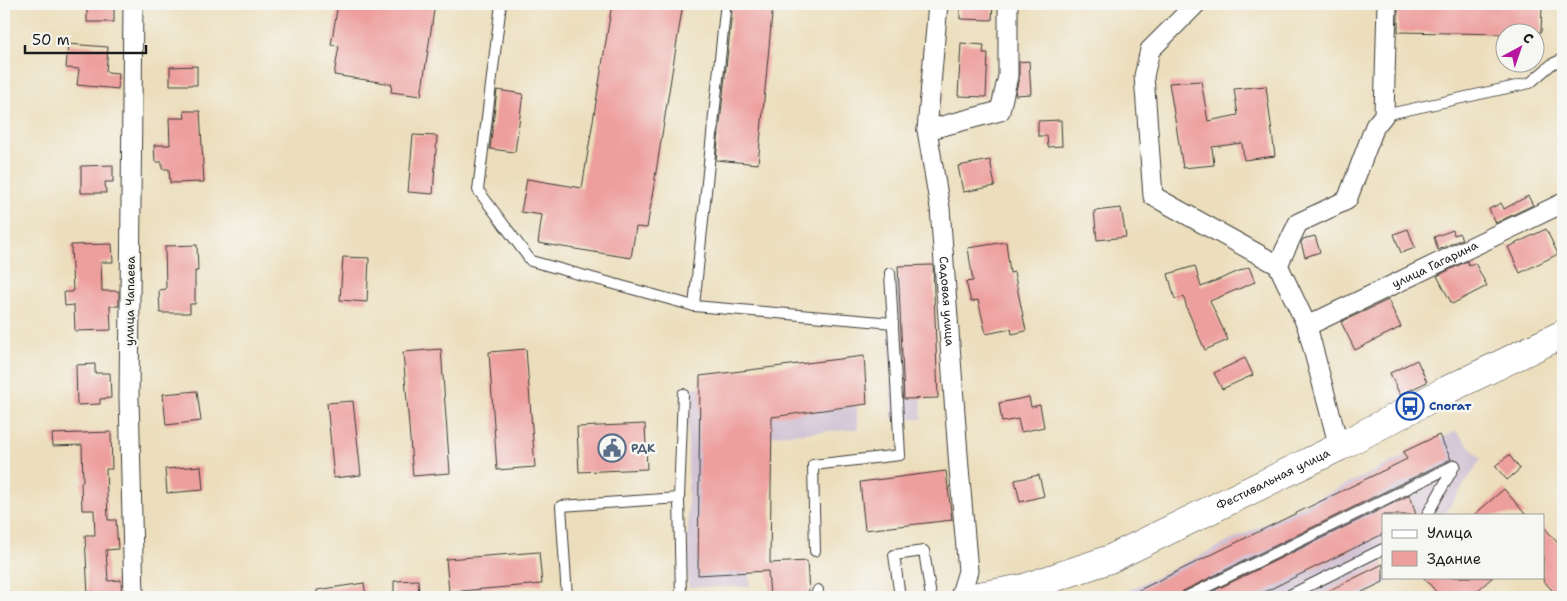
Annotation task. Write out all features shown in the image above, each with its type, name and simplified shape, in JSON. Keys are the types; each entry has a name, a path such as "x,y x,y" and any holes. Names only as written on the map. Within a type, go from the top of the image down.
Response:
{"street":[{"name":"улица Чапаева","path":"133,4 129,397 134,597"},
{"name":"Садовая улица","path":"938,4 926,130 940,208 968,571 960,597"},
{"path":"926,130 1000,111 1008,76 1008,4"},
{"path":"1196,4 1150,50 1144,76 1153,196 1278,265 1307,326 1339,448"},
{"path":"1278,265 1298,223 1347,200 1375,126 1384,115 1387,4"},
{"name":"улица Гагарина","path":"1307,326 1563,203"},
{"name":"Фестивальная улица","path":"972,597 1027,592 1110,559 1339,448 1446,390 1563,334"}],"lane":[{"path":"501,4 478,190 531,261 694,306 893,323"},
{"path":"694,306 725,11"},
{"path":"1384,115 1530,83 1552,64 1563,59"},
{"path":"815,551 813,465 900,455 890,273"},
{"path":"681,597 679,498 683,394"},
{"path":"1186,597 1455,465 1428,514"},
{"path":"567,597 562,506 679,498"},
{"path":"1286,597 1382,549"},
{"path":"900,597 894,555 924,551 932,597"}],"shaded area":[{"path":"918,279 922,419 892,419 888,281"},
{"path":"855,376 858,429 750,437 750,587 688,587 688,388"},
{"path":"1456,431 1481,459 1445,514 1382,514 1382,578 1397,578 1358,597 1115,597"}],"building":[{"path":"87,4 114,4 114,22 87,22"},
{"path":"338,4 435,4 421,96 391,92 392,84 334,75 339,46 331,45"},
{"path":"612,4 683,4 647,228 636,227 631,258 538,243 542,215 521,212 527,179 582,188"},
{"path":"724,4 773,4 758,164 716,160 732,12 729,6"},
{"path":"960,4 993,4 992,20 960,19"},
{"path":"1398,4 1542,7 1541,22 1494,22 1494,34 1398,32"},
{"path":"961,43 984,45 983,53 988,53 986,97 958,96"},
{"path":"68,44 108,47 106,72 119,73 118,89 77,85 79,69 66,68"},
{"path":"1029,61 1031,94 1015,95 1019,78 1019,62"},
{"path":"197,66 197,85 170,85 170,67"},
{"path":"1201,81 1208,121 1238,115 1234,89 1266,86 1275,156 1244,160 1242,143 1212,147 1214,165 1183,168 1169,83"},
{"path":"497,90 523,94 515,152 490,149"},
{"path":"184,111 200,111 204,182 170,183 169,169 162,169 162,162 155,162 154,145 170,145 169,118 185,118"},
{"path":"1061,120 1062,146 1048,147 1047,136 1038,136 1038,121"},
{"path":"413,135 437,136 433,194 408,192"},
{"path":"990,160 995,186 963,192 958,166"},
{"path":"113,165 113,182 105,182 106,193 81,193 81,166"},
{"path":"1528,196 1533,205 1496,223 1489,209 1501,203 1504,209"},
{"path":"1121,208 1126,237 1097,240 1094,211"},
{"path":"1408,229 1415,248 1401,253 1394,234"},
{"path":"1546,229 1558,254 1520,273 1508,247"},
{"path":"1453,230 1454,235 1459,233 1462,239 1438,250 1434,237"},
{"path":"1315,236 1320,252 1305,257 1301,243 1303,239"},
{"path":"1006,242 1010,273 1014,272 1026,331 1012,334 1011,329 986,334 978,300 971,302 966,282 973,281 968,248"},
{"path":"112,244 113,262 101,262 102,291 119,291 119,306 110,306 111,330 75,331 74,305 65,306 64,292 73,292 71,245"},
{"path":"197,245 198,271 195,271 195,304 190,304 190,313 160,313 159,290 166,289 165,246"},
{"path":"343,257 369,258 367,302 340,300"},
{"path":"1467,261 1469,265 1475,263 1487,286 1452,304 1437,276"},
{"path":"933,265 938,398 904,399 898,266"},
{"path":"1195,266 1201,287 1249,267 1255,282 1210,301 1228,340 1205,350 1187,309 1184,297 1175,299 1168,274"},
{"path":"1388,300 1401,327 1355,350 1341,322"},
{"path":"441,349 450,473 413,476 403,352"},
{"path":"526,349 535,467 497,470 489,352"},
{"path":"864,356 867,404 772,417 770,563 807,561 809,593 770,596 768,571 698,575 700,376"},
{"path":"1245,358 1253,375 1222,389 1214,373"},
{"path":"1417,360 1427,382 1400,395 1390,373"},
{"path":"95,364 95,373 110,373 111,398 100,399 100,404 77,405 76,365"},
{"path":"197,391 201,421 166,425 163,394"},
{"path":"1029,397 1031,407 1040,405 1044,427 1021,432 1018,419 1002,422 999,403"},
{"path":"353,401 361,475 334,478 327,403"},
{"name":"РДК","path":"645,424 647,469 579,472 577,427"},
{"path":"111,432 112,469 106,469 108,520 116,520 118,549 106,550 108,581 121,580 122,597 88,597 85,535 95,535 94,510 82,510 82,445 53,446 52,434"},
{"path":"1439,435 1451,459 1183,591 1179,597 1125,597 1407,459 1403,452"},
{"path":"1509,455 1520,469 1507,480 1495,466"},
{"path":"201,466 203,490 167,493 165,469"},
{"path":"946,471 952,520 865,530 860,482"},
{"path":"1039,475 1044,496 1020,502 1015,480"},
{"path":"1504,489 1525,514 1475,514"},
{"path":"1410,495 1416,514 1382,514 1382,534 1254,597 1201,597"},
{"path":"1544,527 1563,549 1563,597 1558,597 1543,580"},
{"path":"539,552 542,584 449,592 446,559"},
{"path":"1382,564 1383,582 1352,597 1316,597"},
{"path":"1424,578 1492,578 1470,597 1441,597"},
{"path":"418,580 419,597 394,597 394,581"},
{"path":"364,583 366,597 317,597 317,590"}],"place":[{"name":"Спогат","path":"1410,406"},
{"name":"РДК","path":"612,448"}]}
